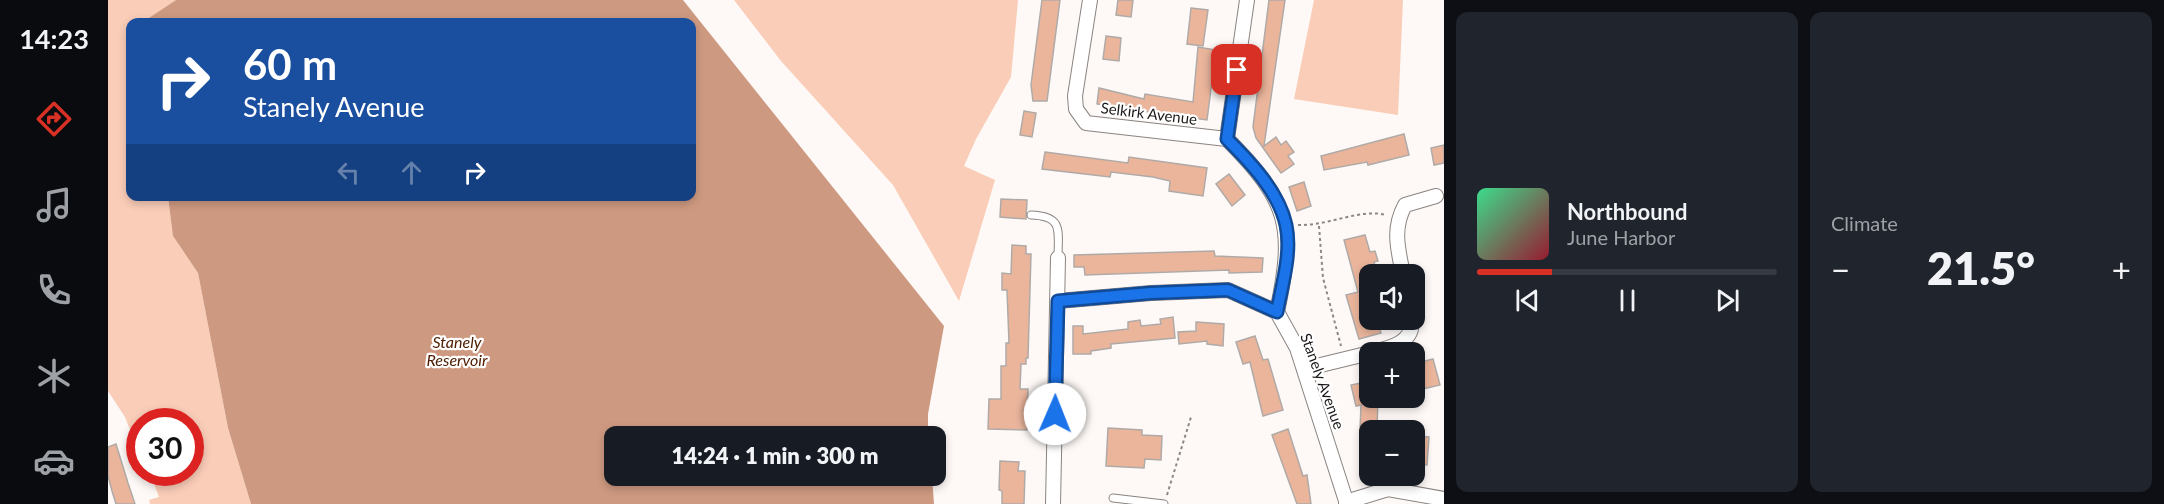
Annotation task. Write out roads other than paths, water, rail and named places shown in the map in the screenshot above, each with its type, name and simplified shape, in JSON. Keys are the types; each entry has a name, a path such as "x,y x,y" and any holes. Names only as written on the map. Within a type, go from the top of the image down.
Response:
{"street":[{"name":"Selkirk Avenue","path":"1090,0 1075,96 1080,117 1086,123 1227,139"},
{"path":"1058,301 1151,293 1228,290 1277,312 1286,267 1286,225 1272,193 1251,163 1227,139 1247,0"},
{"path":"1401,264 1395,235 1398,218 1405,205 1436,196"},
{"path":"1053,504 1058,258"},
{"name":"Stanely Avenue","path":"1277,312 1297,348 1347,503"},
{"path":"1304,369 1359,356"},
{"path":"1347,503 1388,489 1444,499"}],"lane":[{"path":"1031,215 1046,215 1058,226 1058,258"},
{"path":"1113,498 1164,504"}],"water":[{"name":"Stanely Reservoir","path":"176,0 683,0 944,326 928,414 928,426 604,426 604,486 933,486 934,504 251,504 228,428 198,273 173,236 169,201 696,201 696,18 149,18"}]}
